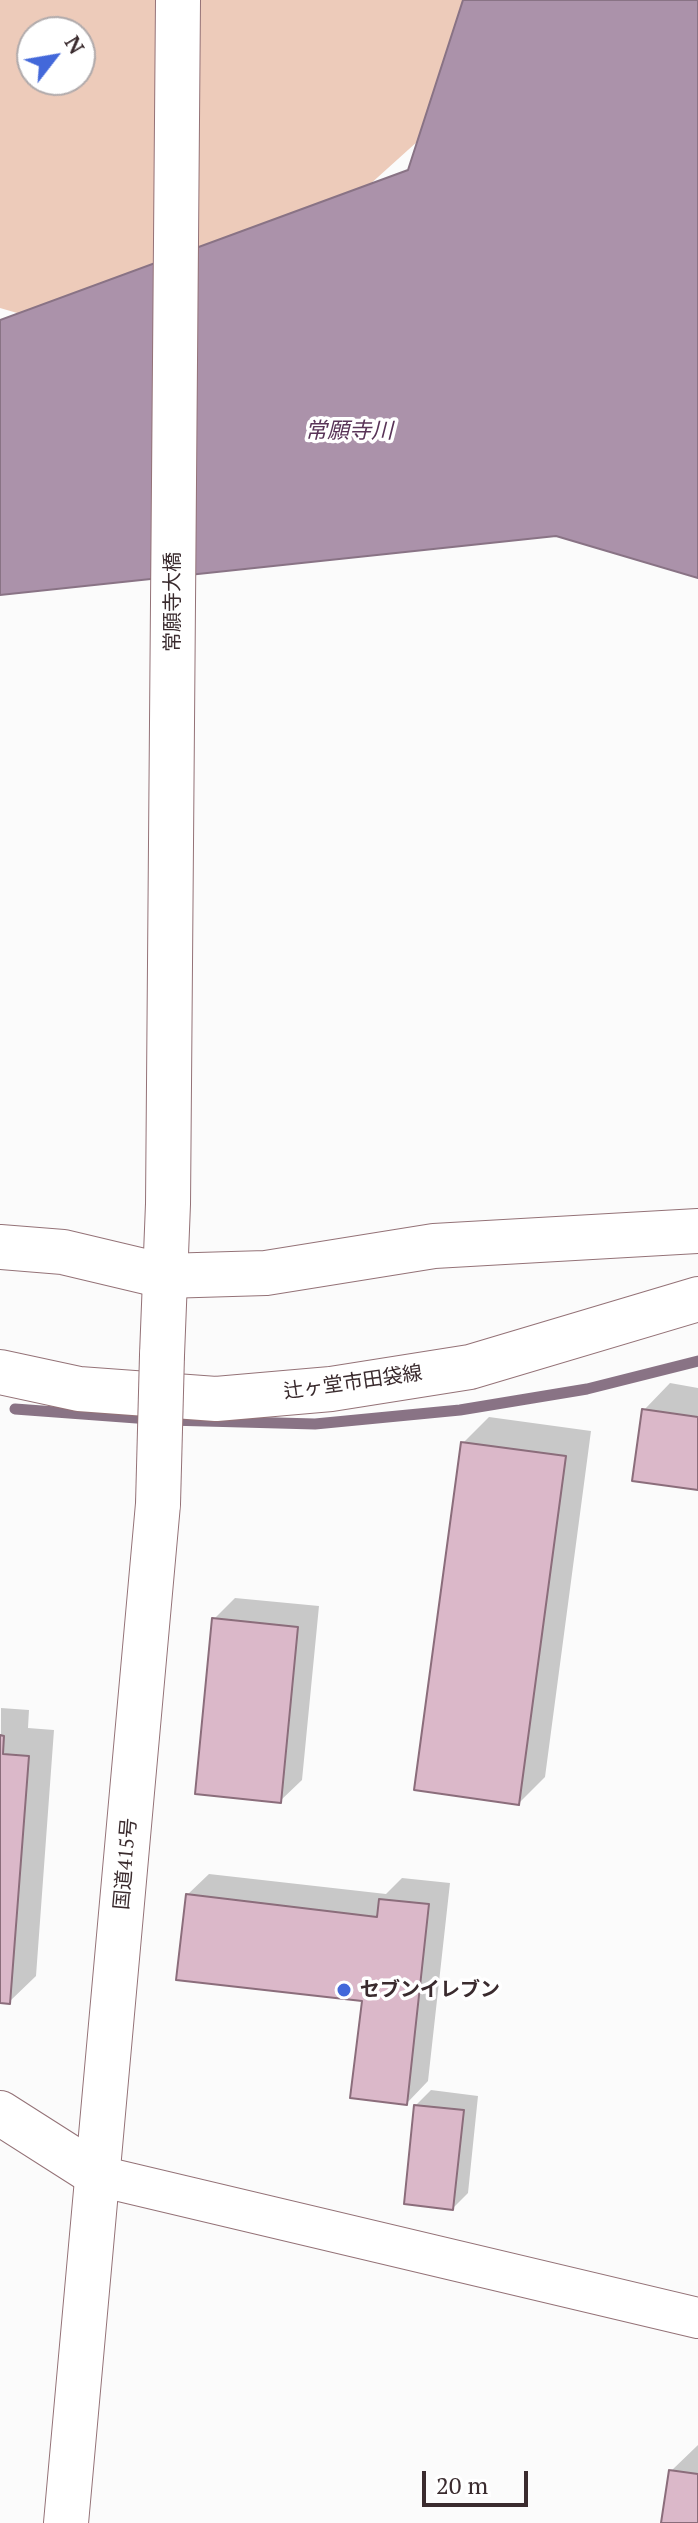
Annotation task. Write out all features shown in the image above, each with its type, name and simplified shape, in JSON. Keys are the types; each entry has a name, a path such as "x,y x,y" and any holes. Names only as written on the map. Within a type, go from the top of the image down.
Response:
{"main road":[{"name":"常願寺大橋","path":"168,1204 178,0"},
{"name":"国道415号","path":"66,2523 158,1504 168,1204"},
{"path":"0,1247 63,1252 164,1276 266,1273 434,1246 698,1231"},
{"name":"辻ヶ堂市田袋線","path":"0,1372 79,1389 216,1399 331,1389 470,1367 698,1299"},
{"path":"0,2113 99,2176"}],"street":[{"path":"99,2176 698,2318"}],"shaded area":[{"path":"0,0 613,0 479,86 327,223 55,324 0,308"}],"water":[{"name":"常願寺川","path":"463,0 698,0 698,578 556,536 0,595 0,320 408,170"}],"building":[{"path":"642,1409 698,1417 698,1490 632,1481"},
{"path":"461,1442 566,1456 519,1805 414,1790"},
{"path":"212,1618 298,1627 281,1803 195,1794"},
{"path":"0,1735 4,1736 3,1754 29,1756 10,2004 0,2003"},
{"name":"セブンイレブン","path":"186,1894 377,1917 379,1899 429,1904 407,2105 350,2098 362,2001 176,1980"},
{"path":"414,2105 464,2110 453,2210 404,2204"},
{"path":"669,2470 698,2474 698,2523 661,2523"}],"waterway":[{"path":"168,1420 315,1424 460,1410 587,1389 698,1361"},
{"path":"15,1409 150,1419"}],"place":[{"name":"セブンイレブン","path":"344,1990"}]}
